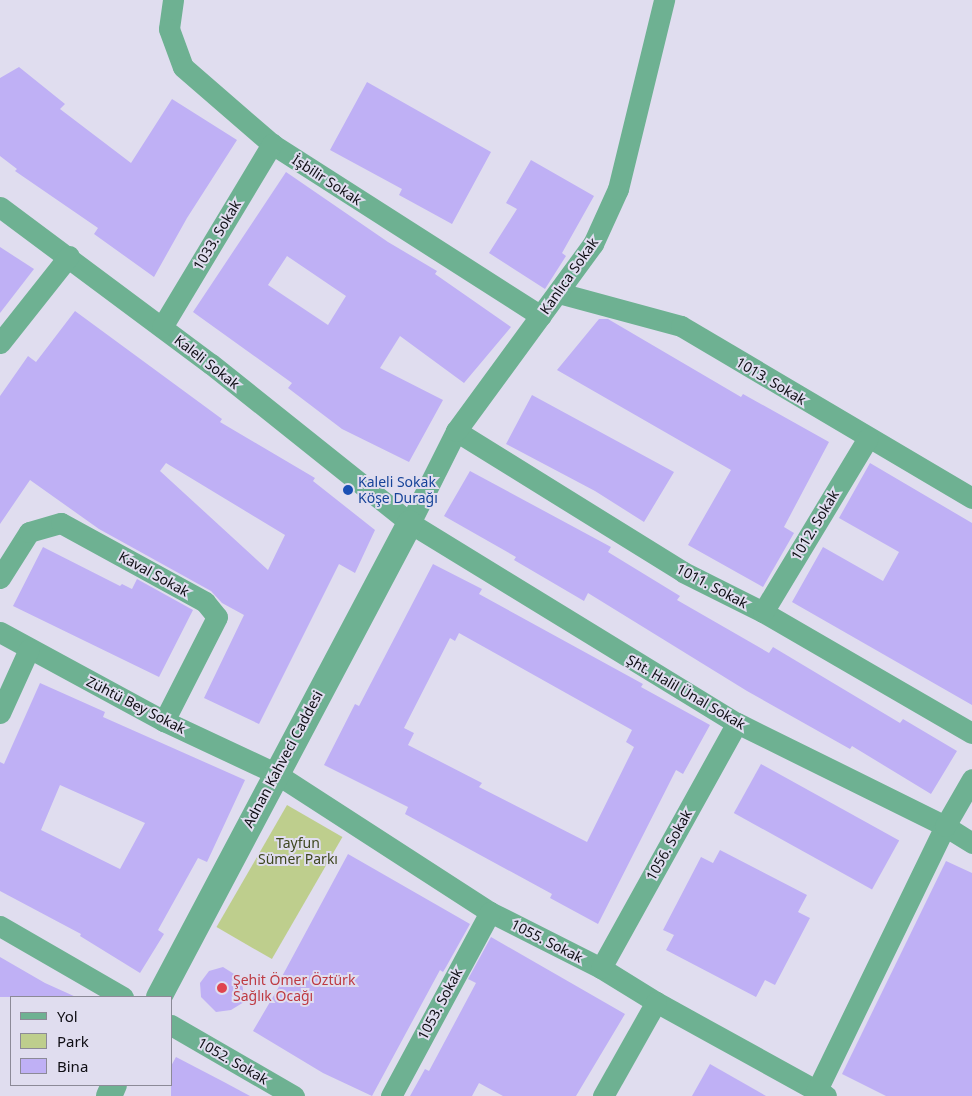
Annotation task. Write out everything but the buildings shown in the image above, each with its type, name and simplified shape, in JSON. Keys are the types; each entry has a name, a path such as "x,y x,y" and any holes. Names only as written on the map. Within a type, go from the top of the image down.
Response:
{"street":[{"name":"İşbilir Sokak","path":"173,0 169,29 183,67 272,144 541,316"},
{"name":"Kanlıca Sokak","path":"410,523 456,431 559,293 593,244 618,189 664,0"},
{"name":"1033. Sokak","path":"162,326 272,144"},
{"name":"Kaleli Sokak","path":"0,207 162,326 410,523"},
{"path":"0,343 69,256"},
{"name":"1013. Sokak","path":"559,293 681,326 972,498"},
{"name":"1011. Sokak","path":"456,431 683,572 763,612 972,733"},
{"name":"1012. Sokak","path":"763,612 868,438"},
{"name":"Kaval Sokak","path":"0,578 29,532 60,523 205,602 216,617 164,720"},
{"name":"Şht. Halil Ünal Sokak","path":"410,523 737,723 945,826 972,843"},
{"name":"Adnan Kahveci Caddesi","path":"160,996 275,773 410,523"},
{"name":"Zühtü Bey Sokak","path":"0,632 164,720 275,773"},
{"path":"0,713 29,649"},
{"name":"1056. Sokak","path":"601,968 737,723"},
{"name":"1055. Sokak","path":"275,773 490,912 601,968 656,1002 819,1094"},
{"path":"819,1094 945,826 972,779"},
{"name":"1053. Sokak","path":"391,1096 490,912"},
{"path":"0,926 121,996"},
{"path":"603,1096 656,1002"},
{"name":"1052. Sokak","path":"172,1026 294,1096"}],"green space":[{"name":"Tayfun Sümer Parkı","path":"287,805 342,837 272,959 216,927"}],"place":[{"name":"Kaleli Sokak Köşe Durağı","path":"348,490"},
{"name":"Şehit Ömer Öztürk Sağlık Ocağı","path":"222,988"}]}
